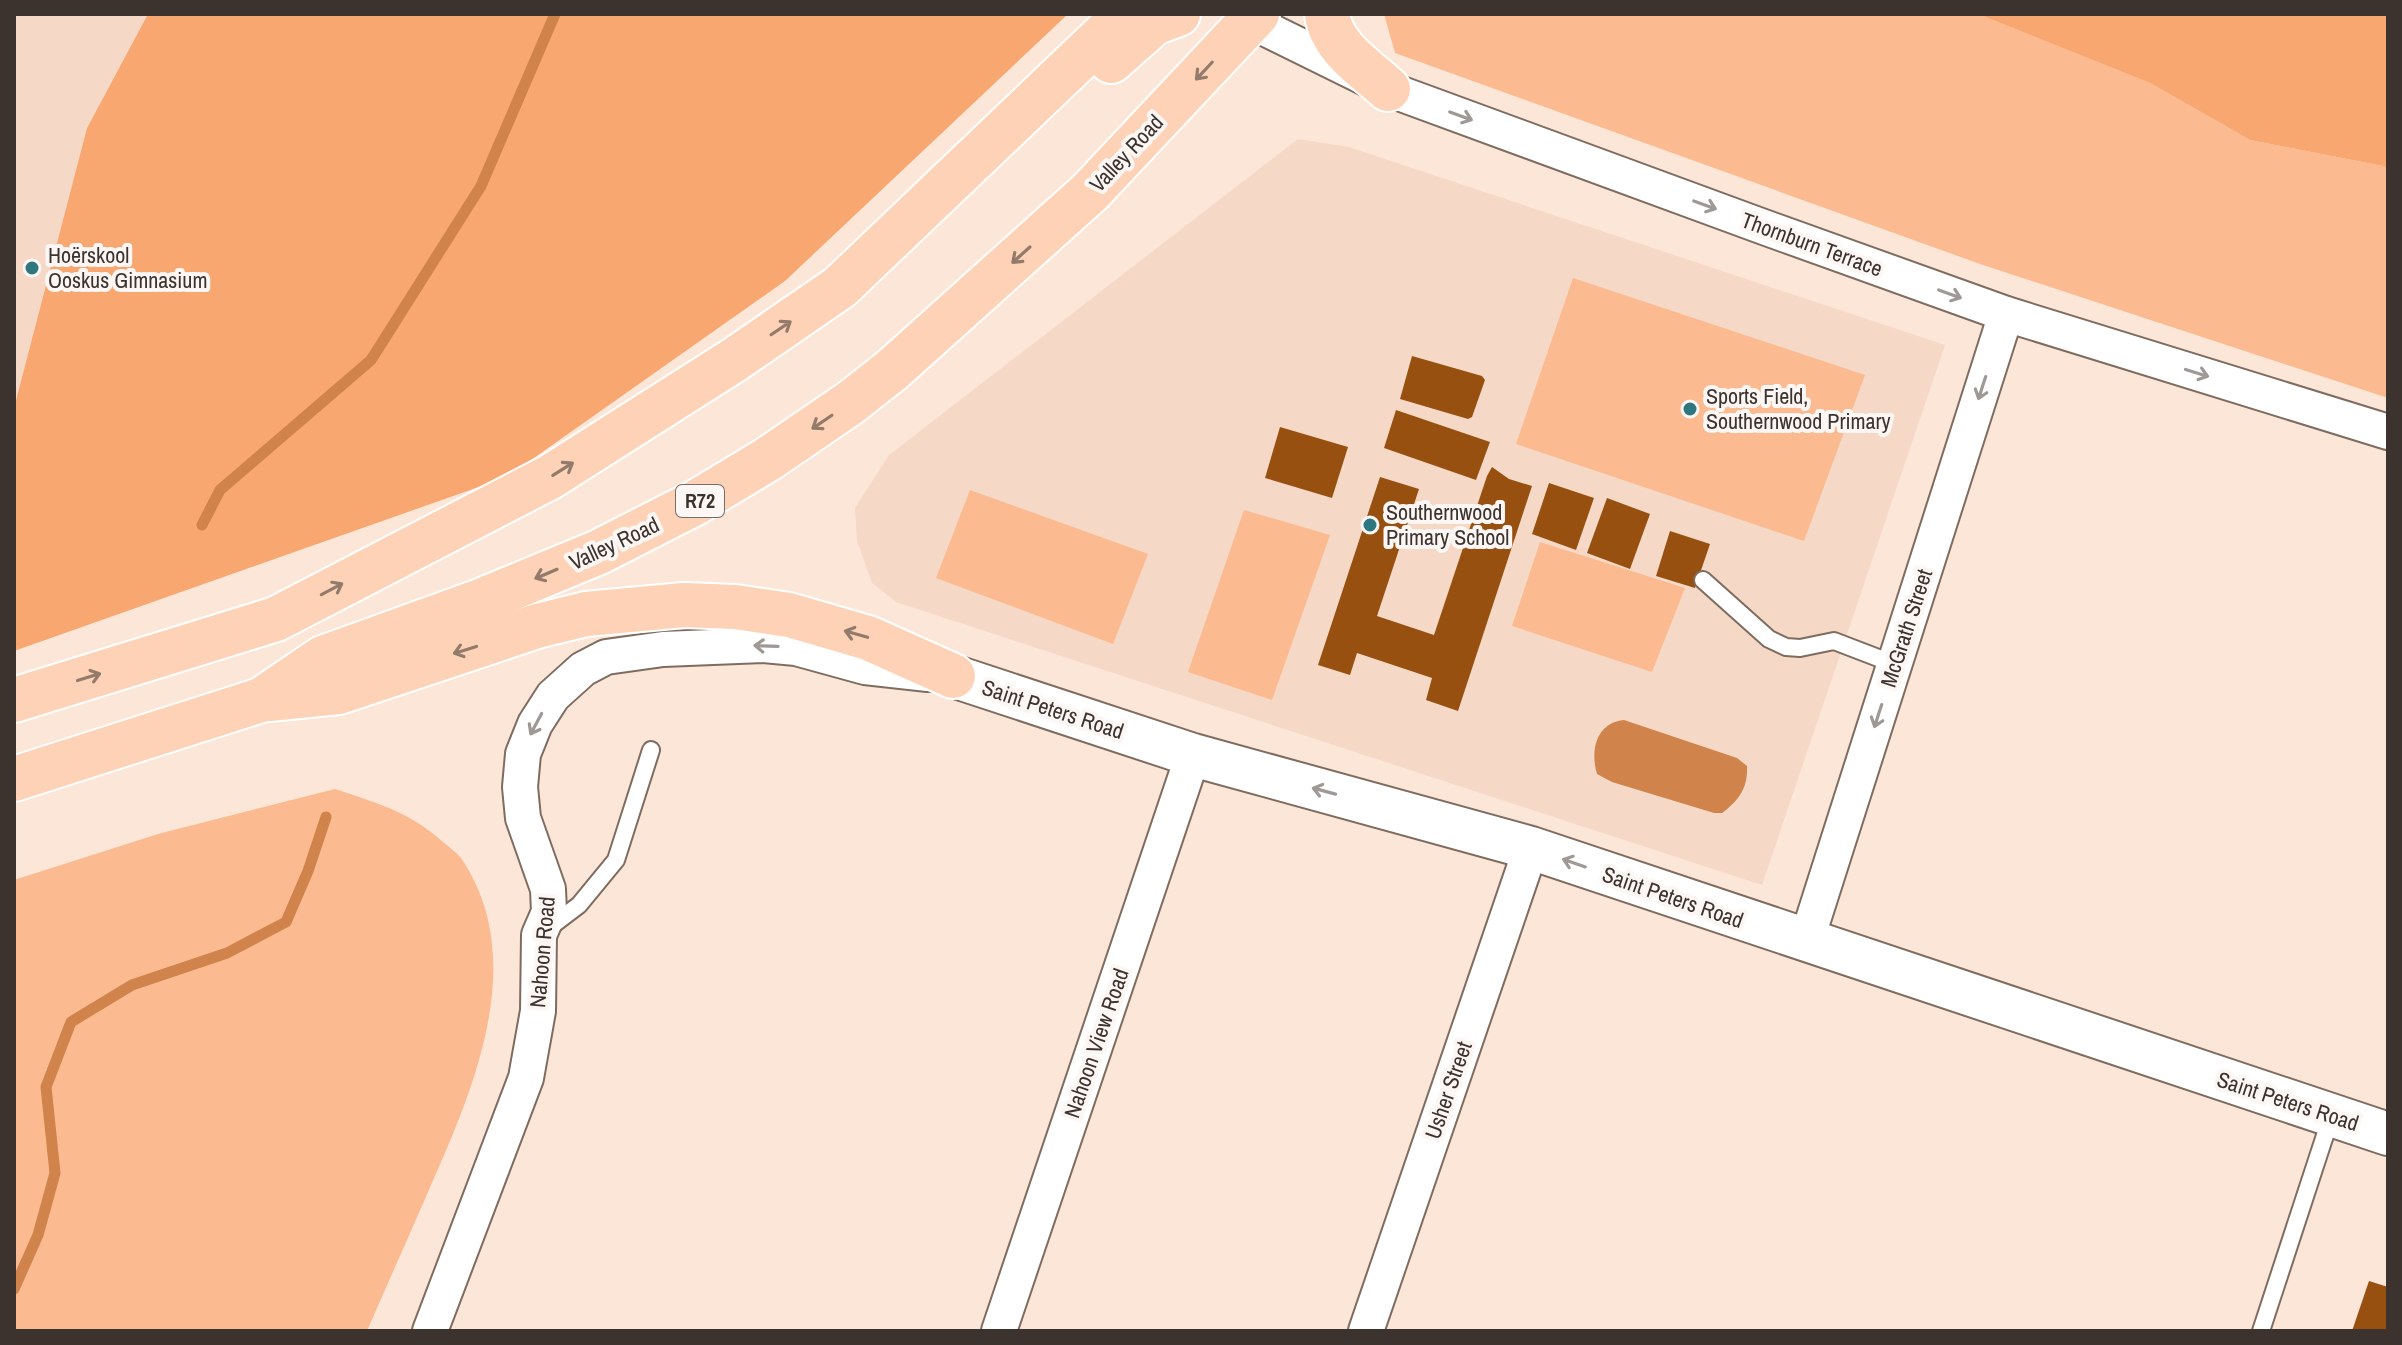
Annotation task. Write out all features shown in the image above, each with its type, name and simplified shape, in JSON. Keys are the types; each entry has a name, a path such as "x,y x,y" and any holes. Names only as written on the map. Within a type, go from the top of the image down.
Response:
{"highway":[{"path":"14,700 276,619 550,477 711,375 840,287 1126,14"},
{"path":"913,220 1013,149 1154,23 1178,14"},
{"path":"1327,14 1336,38 1347,52 1388,89"},
{"name":"Valley Road","path":"14,779 261,700 323,658 478,602 599,552 695,503 768,459 892,370 1090,192 1240,16"},
{"path":"261,700 339,692 537,626 586,614 684,605 735,607 789,615 868,638 953,676"}],"street":[{"name":"Thornburn Terrace","path":"1240,16 1388,89 2006,314 2388,432"},
{"name":"McGrath Street","path":"1806,942 2006,314"},
{"name":"Nahoon Road","path":"430,1331 526,1078 538,1011 539,935 549,912 548,889 523,818 520,787 523,754 535,724 553,696 583,669 606,657 631,652 763,645 808,651 865,667 953,676"},
{"name":"Saint Peters Road","path":"953,676 1193,755 1531,848 2388,1134"},
{"name":"Nahoon View Road","path":"999,1331 1193,755"},
{"name":"Usher Street","path":"1366,1331 1531,848"}],"lane":[{"path":"1703,580 1769,639 1786,647 1800,648 1834,641 1894,664"},
{"path":"539,935 579,905 616,860 651,750"},
{"path":"2261,1331 2331,1115"}],"shaded area":[{"name":"Hoërskool Ooskus Gimnasium","path":"14,14 148,14 87,128 14,408"},
{"path":"148,14 1068,14 785,281 507,477 14,651 14,408 87,128"},
{"path":"1384,14 1978,14 2150,83 2250,140 2388,167 2388,398 1980,264 1395,53"},
{"path":"1978,14 2388,14 2388,167 2250,140 2150,83"},
{"name":"Southernwood Primary School","path":"1298,139 1349,147 1945,345 1762,885 896,602 872,583 857,541 855,508 889,455"},
{"name":"Sports Field, Southernwood Primary","path":"1573,278 1865,375 1804,541 1516,444"},
{"path":"970,490 1148,554 1113,644 936,578"},
{"path":"1244,510 1330,535 1272,700 1188,672"},
{"path":"1540,542 1685,588 1652,672 1512,626"},
{"path":"1624,720 1737,758 1747,766 1741,793 1722,813 1714,813 1612,782 1597,774 1594,756 1597,739 1607,726"},
{"path":"335,789 405,816 431,832 457,854 481,898 492,940 493,983 476,1070 445,1153 367,1331 14,1331 14,880 158,834"}],"building":[{"path":"1412,356 1482,376 1485,380 1472,417 1468,419 1400,399"},
{"path":"1396,410 1490,442 1476,480 1384,448"},
{"path":"1280,427 1348,447 1332,498 1265,478"},
{"path":"1492,467 1509,479 1532,486 1458,711 1426,700 1432,678 1357,653 1350,675 1318,665 1380,477 1419,489 1377,616 1434,635"},
{"path":"1549,483 1594,498 1576,550 1532,534"},
{"path":"1607,498 1650,514 1630,569 1587,553"},
{"path":"1670,531 1710,544 1695,588 1656,576"},
{"path":"2369,1281 2388,1287 2388,1331 2352,1331"}],"waterway":[{"path":"202,525 220,490 371,360 481,186 555,14"},
{"path":"14,1289 38,1235 55,1173 46,1087 71,1022 132,985 227,953 286,922 308,871 326,817"}],"place":[{"name":"Hoërskool Ooskus Gimnasium","path":"32,268"},
{"name":"Sports Field, Southernwood Primary","path":"1690,409"},
{"name":"Southernwood Primary School","path":"1370,525"}]}
